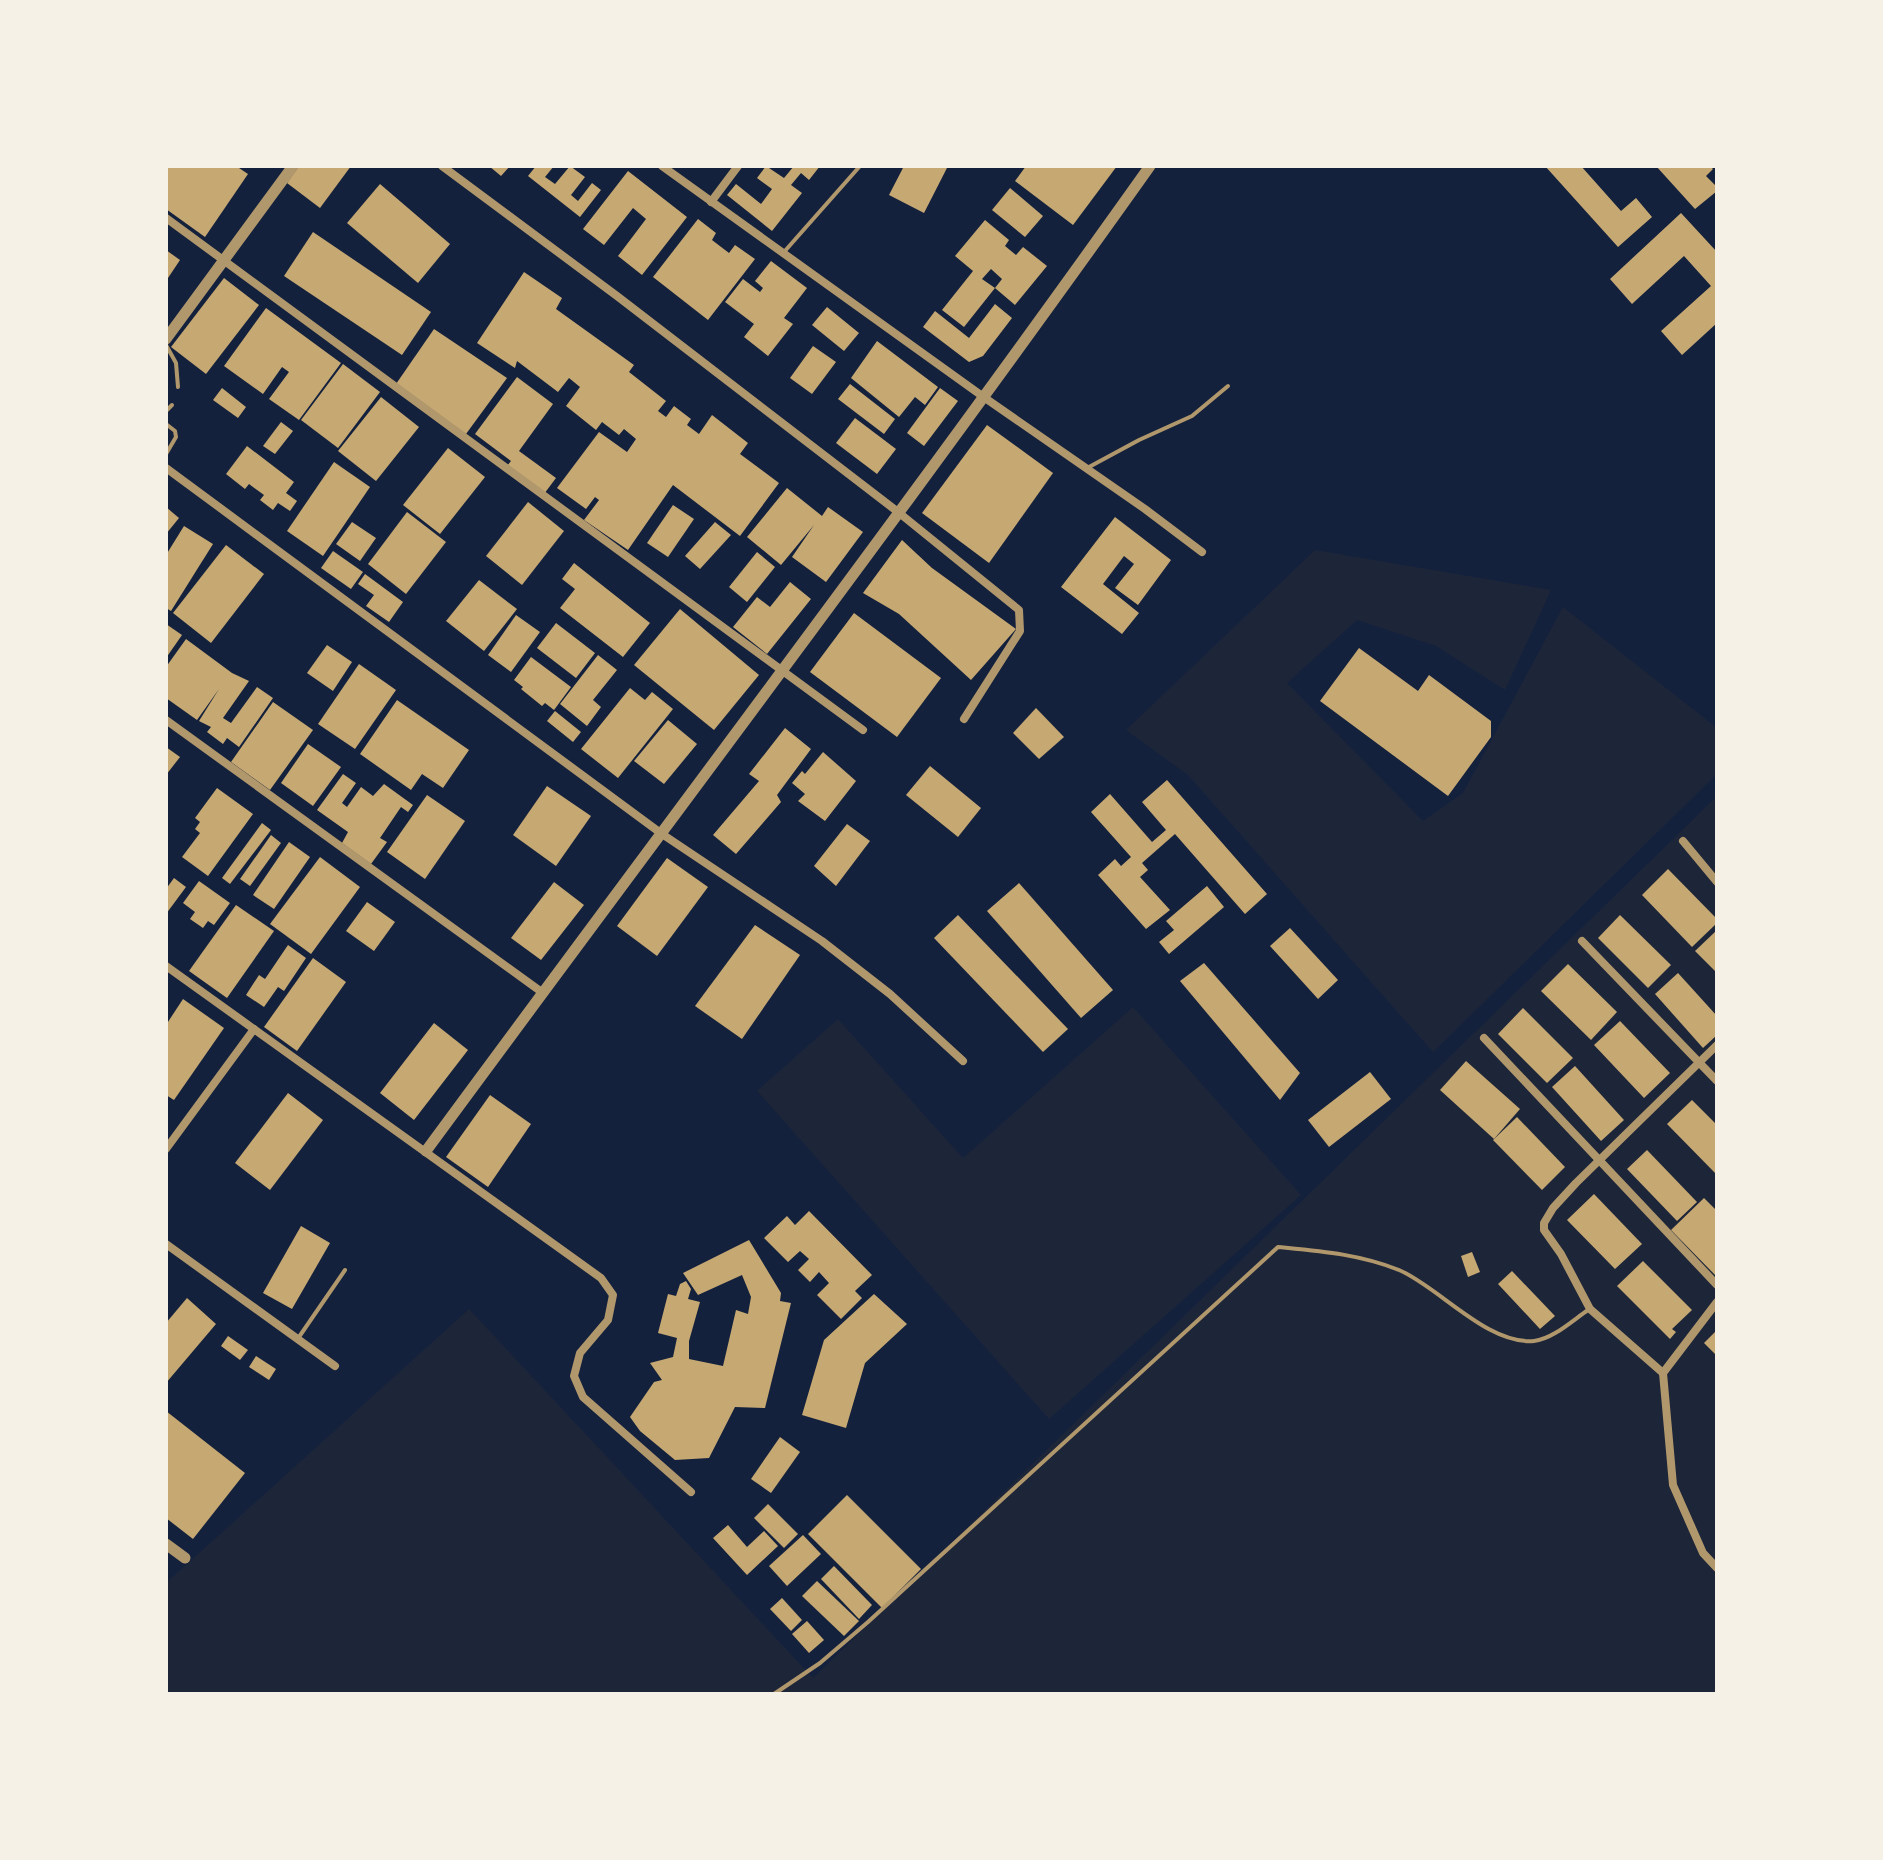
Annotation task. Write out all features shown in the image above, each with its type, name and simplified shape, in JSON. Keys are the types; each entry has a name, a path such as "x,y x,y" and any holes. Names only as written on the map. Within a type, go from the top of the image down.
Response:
{"street":[{"path":"166,342 293,166"},
{"path":"442,166 898,512 1019,610 1020,631 964,719"},
{"path":"662,166 1202,552"},
{"path":"711,202 738,166"},
{"path":"426,1151 985,398 1150,166"},
{"path":"166,218 863,730"},
{"path":"166,468 662,834 822,941 890,994 963,1061"},
{"path":"166,720 543,993"},
{"path":"1683,841 1717,882"},
{"path":"1582,941 1717,1081"},
{"path":"166,966 601,1278 613,1295 608,1320 580,1353 574,1376 583,1397 691,1492"},
{"path":"166,1149 254,1029"},
{"path":"1484,1038 1717,1285"},
{"path":"1663,1373 1590,1309 1561,1254 1544,1230 1544,1223 1553,1208 1600,1159 1717,1045"},
{"path":"166,1244 335,1366"},
{"path":"1717,1302 1663,1373 1673,1485 1703,1553 1717,1568"},
{"path":"166,1544 185,1558"}],"lane":[{"path":"782,254 860,166"},
{"path":"166,342 176,363 178,387"},
{"path":"1087,469 1139,440 1192,416 1228,386"},
{"path":"166,411 172,405"},
{"path":"166,424 175,431 176,437 166,454"},
{"path":"774,1694 820,1663 868,1622 1278,1247 1350,1254 1402,1271 1462,1313 1504,1336 1533,1341 1547,1337 1590,1309"},
{"path":"297,1340 345,1270"}],"shaded area":[{"path":"1315,550 1551,590 1505,690 1436,646 1357,620 1287,683 1423,821 1463,793 1563,607 1717,728 1717,774 1433,1052 1188,775 1126,730"},
{"path":"1717,796 1717,1694 166,1694 166,1583 469,1309 813,1678"},
{"path":"1133,1007 1301,1195 1049,1419 757,1091 838,1019 963,1158"}],"building":[{"path":"166,166 236,166 248,174 205,237 166,209"},
{"path":"299,166 351,166 320,208 287,183"},
{"path":"489,166 510,166 501,176"},
{"path":"536,166 554,166 545,177 555,184 570,166 585,177 571,195 578,201 592,183 601,190 580,217 528,176"},
{"path":"766,166 784,178 794,166 820,166 809,180 801,173 791,185 802,193 772,231 727,195 736,184 761,204 772,189 757,178"},
{"path":"904,166 948,166 924,213 889,195"},
{"path":"1026,166 1117,166 1073,225 1015,181"},
{"path":"1545,166 1581,166 1621,211 1636,198 1652,217 1618,247"},
{"path":"1656,166 1710,166 1713,169 1706,176 1717,191 1695,209"},
{"path":"628,171 687,217 642,275 618,256 646,219 633,208 604,245 583,229"},
{"path":"380,184 450,244 418,283 347,223"},
{"path":"1010,188 1043,216 1025,237 992,210"},
{"path":"1681,213 1717,252 1717,323 1682,355 1661,331 1711,286 1684,256 1632,304 1610,279"},
{"path":"698,219 716,233 712,240 729,253 735,245 755,259 708,320 653,277"},
{"path":"985,220 1009,240 1005,246 1016,255 1023,247 1047,266 1015,305 995,288 964,327 942,310 973,271 955,256","holes":["991,269 1002,279 995,288 982,279"]},
{"path":"313,232 431,312 402,355 284,276"},
{"path":"166,250 180,260 166,281"},
{"path":"771,261 807,288 784,318 793,324 768,356 744,337 754,324 725,302 743,279 760,292 763,288 755,281"},
{"path":"524,272 562,298 556,309 634,365 629,372 666,401 658,411 666,417 674,406 691,419 687,425 699,434 712,415 748,443 740,454 779,483 740,536 673,485 628,550 584,520 599,500 595,497 586,509 557,488 599,432 627,452 636,439 624,429 619,435 602,422 596,430 566,406 580,387 569,378 558,392 517,361 515,368 477,343"},
{"path":"224,278 259,305 206,374 171,347"},
{"path":"995,304 1012,318 983,356 969,362 923,327 935,311 969,338"},
{"path":"827,307 859,333 844,351 812,325"},
{"path":"266,308 341,363 299,420 269,399 289,372 282,367 263,394 224,366"},
{"path":"434,329 507,378 466,434 396,384"},
{"path":"877,341 938,387 925,405 915,397 899,417 851,378"},
{"path":"813,346 836,362 812,394 790,378"},
{"path":"343,364 380,392 338,448 301,420"},
{"path":"517,377 553,404 519,451 556,478 544,494 507,466 511,461 475,434"},
{"path":"850,384 895,419 884,434 838,399"},
{"path":"222,388 246,407 238,418 213,400"},
{"path":"940,388 958,401 924,446 907,433"},
{"path":"381,397 419,427 376,481 338,451"},
{"path":"855,418 896,449 877,474 836,443"},
{"path":"281,422 293,431 275,454 263,446"},
{"path":"987,425 1053,473 989,563 922,513"},
{"path":"247,446 294,482 286,493 297,501 290,511 278,503 273,510 260,500 264,495 249,484 245,489 226,474"},
{"path":"448,448 485,477 440,534 403,505"},
{"path":"334,462 370,487 323,556 287,531"},
{"path":"787,488 822,516 828,507 863,532 826,582 792,557 814,525 781,565 747,537"},
{"path":"528,502 564,531 522,585 486,556"},
{"path":"673,505 694,519 668,557 647,543"},
{"path":"166,507 179,518 166,534"},
{"path":"407,512 446,542 406,594 368,564"},
{"path":"1115,517 1171,560 1138,605 1115,588 1134,564 1124,556 1103,584 1139,613 1122,634 1061,587"},
{"path":"352,522 376,538 360,561 336,544"},
{"path":"715,522 731,535 700,569 685,556"},
{"path":"184,526 213,544 171,611 166,608 166,555"},
{"path":"902,540 932,568 1016,629 971,680 899,614 863,593"},
{"path":"226,545 264,574 211,643 173,613"},
{"path":"333,551 363,572 351,589 321,568"},
{"path":"757,552 775,567 747,602 729,587"},
{"path":"574,563 650,623 623,657 560,608 575,589 562,579"},
{"path":"365,574 403,602 389,622 366,606 374,595 358,584"},
{"path":"479,580 517,609 484,651 446,621"},
{"path":"790,582 811,599 767,654 733,627 757,597 770,607"},
{"path":"680,609 759,675 714,730 634,665"},
{"path":"854,613 941,678 897,737 810,672"},
{"path":"516,615 540,632 511,672 488,655"},
{"path":"556,623 595,653 576,678 537,648"},
{"path":"166,624 182,635 166,658"},
{"path":"186,639 232,673 249,681 223,718 231,723 257,687 273,698 239,747 227,738 223,744 207,732 211,727 199,721 219,689 197,720 166,698 166,667"},
{"path":"327,645 352,662 333,691 307,673"},
{"path":"1359,648 1418,691 1429,675 1491,721 1491,737 1448,796 1320,701"},
{"path":"598,655 617,670 593,700 601,707 587,726 560,704"},
{"path":"531,657 571,687 554,710 545,703 542,706 514,680"},
{"path":"359,664 396,690 355,749 318,724"},
{"path":"630,688 645,700 652,692 673,709 618,778 581,749"},
{"path":"397,700 469,750 443,788 422,774 411,790 360,754"},
{"path":"273,702 313,730 270,790 231,762"},
{"path":"1036,708 1064,737 1039,759 1013,733"},
{"path":"555,711 581,732 573,742 547,721"},
{"path":"668,720 697,744 664,784 634,761"},
{"path":"785,728 811,749 777,795 781,802 736,854 713,835 759,781 749,774"},
{"path":"308,744 341,767 313,806 281,783"},
{"path":"166,747 180,757 166,775"},
{"path":"823,752 856,781 825,821 798,801 805,794 792,783 802,771 805,774"},
{"path":"930,766 981,808 958,837 906,795"},
{"path":"343,774 356,783 342,803 347,807 361,787 373,796 384,784 413,805 408,812 401,807 380,838 387,842 371,864 342,843 348,832 317,810"},
{"path":"1167,780 1267,894 1245,914 1175,834 1142,863 1148,870 1140,877 1170,910 1146,929 1098,875 1115,859 1121,866 1131,857 1091,812 1110,794 1152,842 1166,830 1142,802"},
{"path":"547,786 591,816 556,866 513,835"},
{"path":"217,788 253,814 208,876 182,857 200,833 195,829 200,822 195,818"},
{"path":"427,795 465,821 425,879 387,852"},
{"path":"262,823 271,830 230,884 222,878"},
{"path":"847,824 870,841 836,886 814,866"},
{"path":"271,835 281,843 250,886 240,879"},
{"path":"289,842 310,857 274,909 253,895"},
{"path":"320,857 360,887 311,954 270,924"},
{"path":"667,858 708,887 657,956 617,926"},
{"path":"1668,869 1717,919 1717,923 1692,947 1642,895"},
{"path":"174,878 186,887 166,914 166,889"},
{"path":"199,881 230,903 214,925 208,921 203,928 190,919 195,912 183,903"},
{"path":"554,882 584,905 541,960 511,938"},
{"path":"1019,883 1113,990 1081,1018 987,911"},
{"path":"1207,886 1224,907 1169,954 1159,942 1174,930 1166,921"},
{"path":"367,902 395,922 374,951 346,931"},
{"path":"236,905 274,931 227,998 189,971"},
{"path":"958,915 1068,1029 1043,1052 934,938"},
{"path":"1620,915 1671,965 1648,988 1598,938"},
{"path":"755,925 800,955 742,1039 695,1006"},
{"path":"1290,928 1338,980 1318,999 1270,946"},
{"path":"1717,930 1717,973 1695,951"},
{"path":"288,945 306,958 284,991 278,987 264,1007 246,995 259,975 265,979"},
{"path":"313,958 346,982 297,1051 264,1027"},
{"path":"1204,963 1300,1073 1280,1100 1180,981"},
{"path":"1568,964 1617,1012 1591,1040 1541,991"},
{"path":"1678,973 1717,1016 1717,1035 1703,1048 1655,994"},
{"path":"183,999 224,1028 174,1100 166,1095 166,1025"},
{"path":"1523,1008 1573,1058 1547,1083 1498,1034"},
{"path":"1620,1021 1670,1073 1644,1098 1594,1045"},
{"path":"434,1023 468,1050 414,1120 380,1093"},
{"path":"1466,1061 1520,1109 1494,1139 1440,1090"},
{"path":"1575,1066 1624,1120 1601,1141 1552,1087"},
{"path":"1370,1072 1391,1099 1329,1147 1308,1120"},
{"path":"288,1093 323,1120 270,1190 235,1163"},
{"path":"490,1095 531,1124 488,1187 446,1157"},
{"path":"1692,1100 1717,1125 1717,1175 1667,1124"},
{"path":"1517,1117 1565,1167 1542,1190 1493,1140"},
{"path":"1647,1150 1697,1202 1677,1221 1627,1169"},
{"path":"1594,1194 1642,1244 1615,1269 1567,1220"},
{"path":"1704,1198 1717,1211 1717,1277 1671,1230"},
{"path":"809,1211 872,1275 855,1291 862,1298 841,1319 817,1295 829,1283 819,1272 810,1282 798,1270 809,1259 800,1251 788,1262 764,1238 787,1216 795,1225"},
{"path":"301,1226 330,1243 292,1309 263,1293"},
{"path":"749,1240 781,1293 780,1301 791,1303 765,1408 735,1407 709,1458 675,1460 640,1431 630,1417 654,1382 662,1380 650,1363 673,1357 677,1338 658,1333 668,1294 676,1296 680,1284 686,1281 691,1289 688,1299 700,1302 689,1341 689,1359 723,1366 736,1310 748,1314 751,1297 742,1275 698,1295 683,1273"},
{"path":"1472,1252 1480,1272 1468,1277 1461,1256"},
{"path":"1643,1261 1692,1310 1672,1329 1676,1332 1670,1339 1617,1286"},
{"path":"1512,1271 1555,1316 1540,1329 1498,1284"},
{"path":"874,1294 907,1324 865,1363 846,1428 802,1415 824,1340"},
{"path":"187,1298 216,1324 166,1383 166,1323"},
{"path":"1717,1330 1717,1356 1704,1343"},
{"path":"228,1336 248,1350 240,1360 221,1346"},
{"path":"256,1356 276,1369 269,1380 249,1367"},
{"path":"166,1411 245,1473 193,1539 166,1518"},
{"path":"780,1437 800,1452 771,1493 751,1479"},
{"path":"847,1495 921,1569 882,1608 808,1534"},
{"path":"768,1504 798,1534 784,1548 754,1518"},
{"path":"728,1525 747,1547 764,1531 778,1546 747,1575 713,1538"},
{"path":"803,1535 821,1554 787,1586 769,1566"},
{"path":"834,1566 872,1605 859,1619 821,1579"},
{"path":"817,1581 859,1621 844,1636 802,1596"},
{"path":"782,1598 802,1620 791,1631 770,1609"},
{"path":"807,1621 824,1640 809,1653 792,1634"}]}
